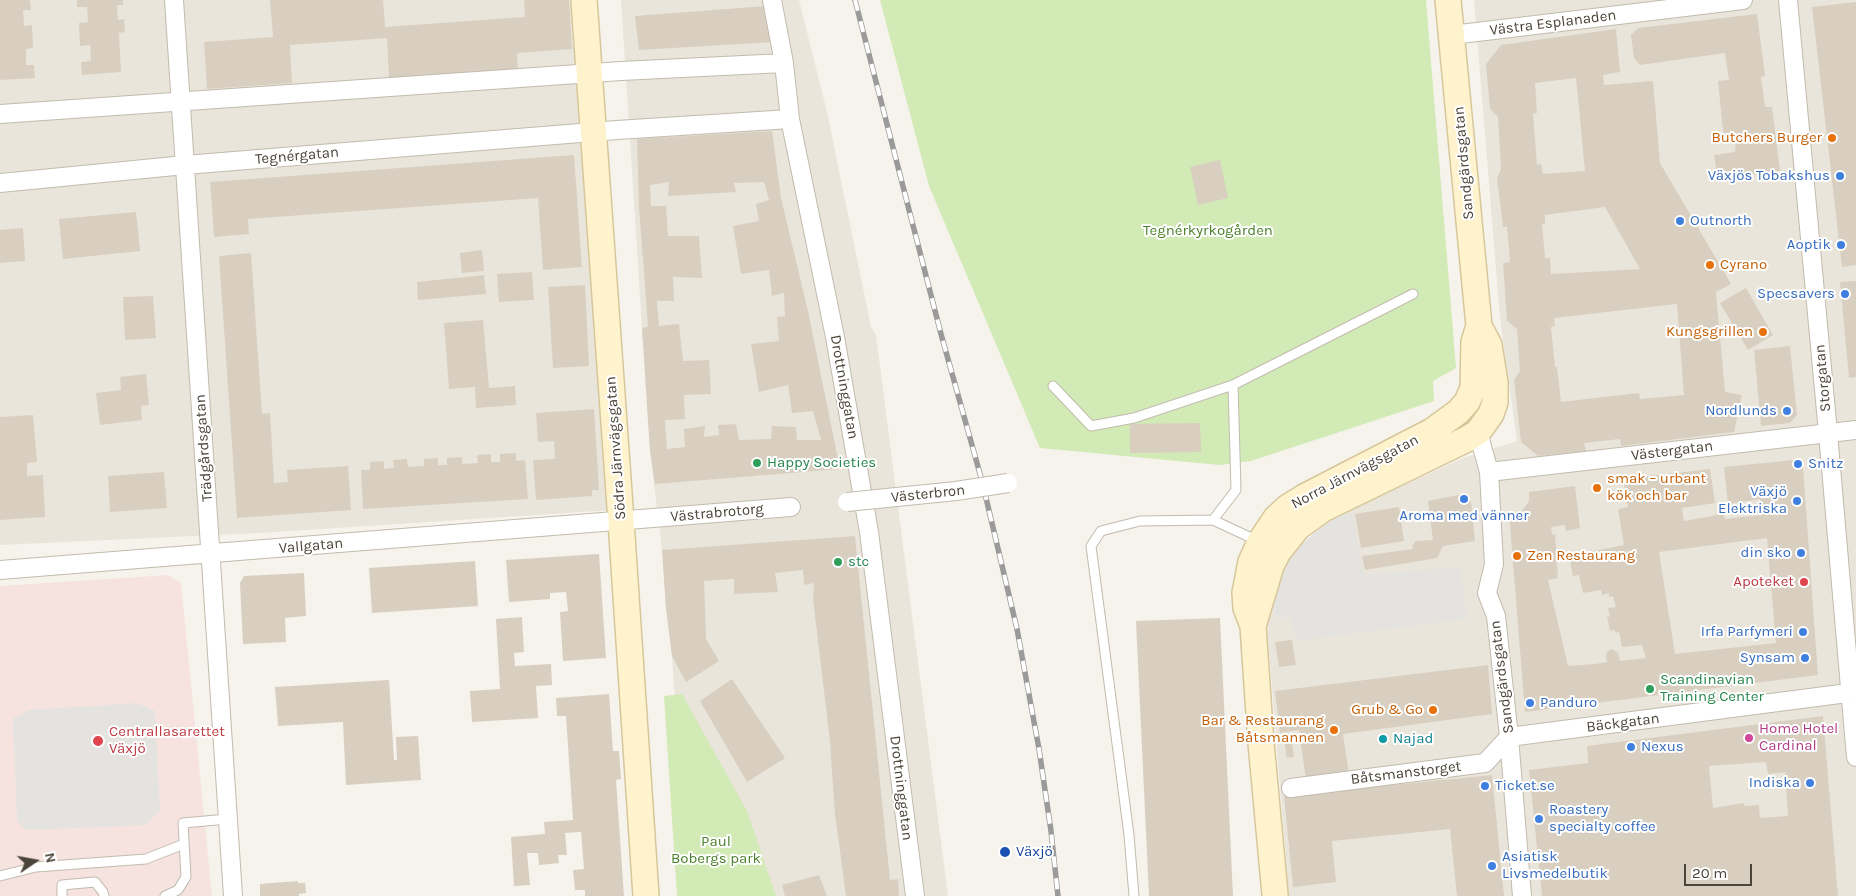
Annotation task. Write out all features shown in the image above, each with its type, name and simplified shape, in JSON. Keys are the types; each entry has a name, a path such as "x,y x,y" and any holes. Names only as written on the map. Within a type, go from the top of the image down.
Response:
{"street":[{"name":"Trädgårdsgatan","path":"174,0 233,896"},
{"name":"Södra Järnvägsgatan","path":"584,0 593,133 632,520 646,896"},
{"name":"Drottninggatan","path":"772,0 784,63 790,119 835,337 869,532 915,896"},
{"name":"Sandgärdsgatan","path":"1448,0 1479,326 1474,342 1473,388 1467,402 1458,412 1478,432 1489,472 1494,564 1487,593 1496,616 1509,738 1522,896"},
{"name":"Västra Esplanaden","path":"1452,35 1743,0"},
{"name":"Storgatan","path":"1788,0 1853,693 1856,757"},
{"path":"0,114 590,73 784,63"},
{"path":"593,133 790,119"},
{"name":"Tegnérgatan","path":"0,183 185,165 593,133"},
{"name":"Sandgärdsgatan","path":"1478,432 1491,414 1495,402 1495,383 1489,344 1479,326"},
{"name":"Norra Järnvägsgatan","path":"1275,895 1253,626 1266,580 1269,547 1276,518 1288,507 1304,497 1432,431 1458,412"},
{"name":"Västergatan","path":"1489,472 1856,430"},
{"name":"Norra Järnvägsgatan","path":"1269,547 1323,509 1444,451 1478,432"},
{"name":"Västerbron","path":"847,502 956,491 1008,482"},
{"name":"Västrabrotorg","path":"632,520 791,507"},
{"name":"Vallgatan","path":"0,570 632,520"},
{"name":"Bäckgatan","path":"1509,738 1853,693"},
{"name":"Båtsmanstorget","path":"1291,788 1485,763 1509,738"}],"lane":[{"path":"1053,386 1091,426 1134,418 1233,385 1413,294"},
{"path":"1213,520 1236,490 1233,385"},
{"path":"1134,896 1129,835 1092,546 1101,531 1140,521 1213,520 1269,547"},
{"path":"165,896 178,890 186,877 183,823 228,819"},
{"path":"0,876 36,867 146,859 184,844"},
{"path":"62,896 62,885 95,882 104,896"}],"shaded area":[{"path":"0,0 597,0 629,509 259,533 0,545"},
{"path":"621,0 799,0 827,112 871,327 876,335 948,896 688,896 672,656 650,451"},
{"path":"1474,0 1856,0 1856,896 1289,896 1266,614 1283,557 1352,509 1463,458 1517,441 1500,318"},
{"path":"1352,513 1364,575 1461,567 1467,619 1296,641 1291,617 1274,618 1281,580 1289,563 1301,546 1314,533 1336,517"},
{"name":"Centrallasarettet Växjö","path":"168,575 181,583 212,896 0,896 0,586"},
{"path":"137,703 155,711 160,809 147,825 27,830 17,821 13,719 28,710"}],"green space":[{"name":"Tegnérkyrkogården","path":"880,0 1426,0 1456,368 1433,381 1434,401 1251,461 1220,465 1040,448 929,186"},
{"name":"Paul Bobergs park","path":"682,694 747,811 776,896 677,896 664,696"}],"building":[{"path":"0,0 30,0 31,10 23,10 24,26 32,25 33,48 26,49 26,65 34,65 35,78 0,80"},
{"path":"77,0 123,0 123,5 117,5 118,20 124,19 125,32 119,33 121,72 82,75 81,62 91,61 90,45 80,46 79,23 88,22 87,7 77,7"},
{"path":"270,0 383,0 385,27 525,17 524,0 569,0 572,49 517,53 518,69 389,78 387,38 290,45 292,83 207,89 204,42 273,37"},
{"path":"1856,2 1856,265 1842,267 1812,7"},
{"path":"766,6 774,42 639,50 635,16"},
{"path":"1757,14 1765,76 1761,77 1765,107 1772,107 1780,171 1718,179 1714,155 1735,152 1736,137 1724,140 1718,81 1729,80 1725,53 1640,65 1634,58 1631,35 1638,28"},
{"path":"1616,29 1620,72 1603,75 1604,85 1653,81 1660,163 1731,284 1716,292 1725,392 1742,395 1734,432 1621,446 1620,439 1584,443 1586,451 1538,456 1521,442 1514,380 1520,371 1517,329 1507,321 1503,263 1510,262 1507,227 1503,227 1497,178 1501,169 1498,117 1490,109 1486,64 1501,45","holes":["1576,78 1585,171 1543,174 1541,164 1537,165 1533,114 1537,113 1535,83","1605,207 1640,269 1551,274 1550,258 1545,258 1542,224 1545,224 1545,215","1677,304 1684,395 1640,399 1639,393 1561,402 1551,327 1555,326 1554,318"]},
{"path":"772,131 781,198 808,311 840,469 655,484 650,451 642,328 648,327 639,207 637,139","holes":["669,182 668,196 736,192 734,183 764,182 769,200 756,204 759,221 733,226 741,274 769,270 772,296 784,293 785,316 777,317 779,341 751,344 759,392 788,385 792,413 813,411 821,440 797,440 796,427 772,426 771,439 739,440 736,424 718,425 719,435 704,437 705,426 684,429 685,447 667,449 665,420 685,419 684,395 711,394 709,360 683,361 679,324 659,326 657,301 674,301 673,277 702,278 699,236 668,236 666,206 651,206 650,185"]},
{"path":"574,155 582,267 543,270 538,198 248,219 249,234 214,237 210,182"},
{"path":"1220,160 1228,198 1198,205 1190,167"},
{"path":"136,212 140,251 63,259 59,219"},
{"path":"23,228 25,261 0,263 0,230"},
{"path":"482,250 484,271 462,273 460,253"},
{"path":"251,253 262,414 270,413 274,483 288,482 287,470 348,466 351,510 237,518 219,256"},
{"path":"532,272 534,300 499,302 497,274"},
{"path":"484,275 486,294 418,300 417,282"},
{"path":"1856,281 1856,377 1849,378 1840,282"},
{"path":"585,285 589,366 553,368 548,287"},
{"path":"1746,288 1773,335 1748,350 1720,303"},
{"path":"153,296 156,338 125,340 123,297"},
{"path":"483,320 489,388 515,386 516,405 476,408 475,387 449,389 444,323"},
{"path":"1790,346 1797,415 1790,423 1761,426 1754,350"},
{"path":"146,374 149,405 141,406 142,420 100,425 96,393 121,390 120,377"},
{"path":"594,409 599,490 592,490 592,496 536,500 533,460 555,459 554,441 538,442 536,413"},
{"path":"33,415 37,462 27,463 27,476 43,475 45,517 0,520 0,417"},
{"path":"1200,423 1201,452 1130,453 1130,424"},
{"path":"516,453 516,461 525,460 528,499 363,509 361,470 370,470 370,462 384,461 384,469 394,468 393,460 407,459 408,467 424,466 424,459 438,458 438,465 447,465 447,458 462,457 462,464 478,463 477,455 491,454 491,462 500,462 500,454"},
{"path":"1794,460 1803,468 1818,675 1525,712 1509,513 1522,511 1529,501 1529,492 1575,486 1580,528 1566,531 1565,525 1551,527 1552,535 1555,534 1558,578 1548,580 1568,666 1607,662 1606,655 1612,649 1618,653 1620,661 1646,658 1642,645 1622,647 1619,632 1615,633 1615,630 1610,631 1607,617 1610,616 1608,608 1616,607 1613,596 1609,597 1609,593 1602,595 1601,590 1583,593 1579,575 1573,576 1569,556 1624,545 1618,509 1628,507 1623,479 1710,469 1715,503 1682,508 1684,521 1723,514 1725,519 1761,515 1760,499 1728,504 1724,467","holes":["1767,538 1776,643 1675,654 1659,552"]},
{"path":"164,472 167,508 110,512 108,476"},
{"path":"1463,494 1471,502 1475,541 1443,546 1437,558 1365,570 1362,556 1413,549 1412,546 1416,541 1433,540 1428,501"},
{"path":"1399,507 1404,541 1361,548 1355,514"},
{"path":"855,536 890,880 898,879 899,896 846,896 835,814 830,742 813,599 814,583 804,585 803,570 775,573 778,592 734,594 734,579 704,581 706,639 719,661 686,682 672,656 666,608 662,550"},
{"path":"599,554 606,658 563,661 560,612 568,611 566,592 550,593 550,599 509,602 506,560"},
{"path":"475,561 478,606 372,613 369,568"},
{"path":"304,573 306,616 285,618 286,642 243,644 240,583 244,576"},
{"path":"522,617 524,652 514,653 515,666 551,664 552,685 536,686 538,718 472,722 470,691 500,689 496,619"},
{"path":"1220,618 1233,896 1149,896 1136,621"},
{"path":"1292,640 1296,665 1279,667 1275,642"},
{"path":"1488,665 1492,714 1343,734 1349,774 1306,780 1299,730 1280,733 1275,691"},
{"path":"732,679 785,758 747,782 700,701"},
{"path":"389,680 394,760 397,760 396,737 418,736 421,780 346,785 343,722 278,726 275,687"},
{"path":"609,694 613,751 619,751 621,779 616,780 624,896 585,896 585,890 575,890 573,870 584,869 581,832 565,833 567,855 558,855 559,863 539,865 538,853 527,853 530,885 514,886 511,837 545,834 544,822 573,820 566,716 557,716 556,698"},
{"path":"1823,716 1838,896 1542,896 1529,770 1588,763 1587,746","holes":["1766,762 1768,774 1785,772 1788,816 1760,818 1759,805 1744,806 1744,803 1713,808 1709,766"]},
{"path":"1291,738 1294,757 1287,758 1284,740"},
{"path":"1492,775 1504,896 1457,896 1450,829 1332,841 1336,882 1293,887 1284,796"},
{"path":"819,875 827,896 785,896 782,885"},
{"path":"298,881 298,883 305,883 306,893 299,894 299,896 260,896 260,884"}],"railway":[{"path":"855,0 941,334 982,481 1017,629 1039,749 1058,896"}],"place":[{"name":"Butchers Burger","path":"1832,138"},
{"name":"Växjös Tobakshus","path":"1840,176"},
{"name":"Outnorth","path":"1680,221"},
{"name":"Aoptik","path":"1841,245"},
{"name":"Cyrano","path":"1710,265"},
{"name":"Specsavers","path":"1845,294"},
{"name":"Kungsgrillen","path":"1763,332"},
{"name":"Nordlunds","path":"1787,411"},
{"name":"Happy Societies","path":"757,463"},
{"name":"Snitz","path":"1798,464"},
{"name":"smak – urbant kök och bar","path":"1597,488"},
{"name":"Aroma med vänner","path":"1464,499"},
{"name":"Växjö Elektriska","path":"1797,501"},
{"name":"din sko","path":"1801,553"},
{"name":"Zen Restaurang","path":"1517,556"},
{"name":"stc","path":"838,562"},
{"name":"Apoteket","path":"1804,582"},
{"name":"Irfa Parfymeri","path":"1803,632"},
{"name":"Synsam","path":"1805,658"},
{"name":"Scandinavian Training Center","path":"1650,689"},
{"name":"Panduro","path":"1530,703"},
{"name":"Grub & Go","path":"1433,710"},
{"name":"Bar & Restaurang Båtsmannen","path":"1334,730"},
{"name":"Home Hotel Cardinal","path":"1749,738"},
{"name":"Najad","path":"1383,739"},
{"name":"Centrallasarettet Växjö","path":"98,741"},
{"name":"Nexus","path":"1631,747"},
{"name":"Indiska","path":"1810,783"},
{"name":"Ticket.se","path":"1485,786"},
{"name":"Roastery specialty coffee","path":"1539,819"},
{"name":"Växjö","path":"1005,852"},
{"name":"Asiatisk Livsmedelbutik","path":"1492,866"}]}
